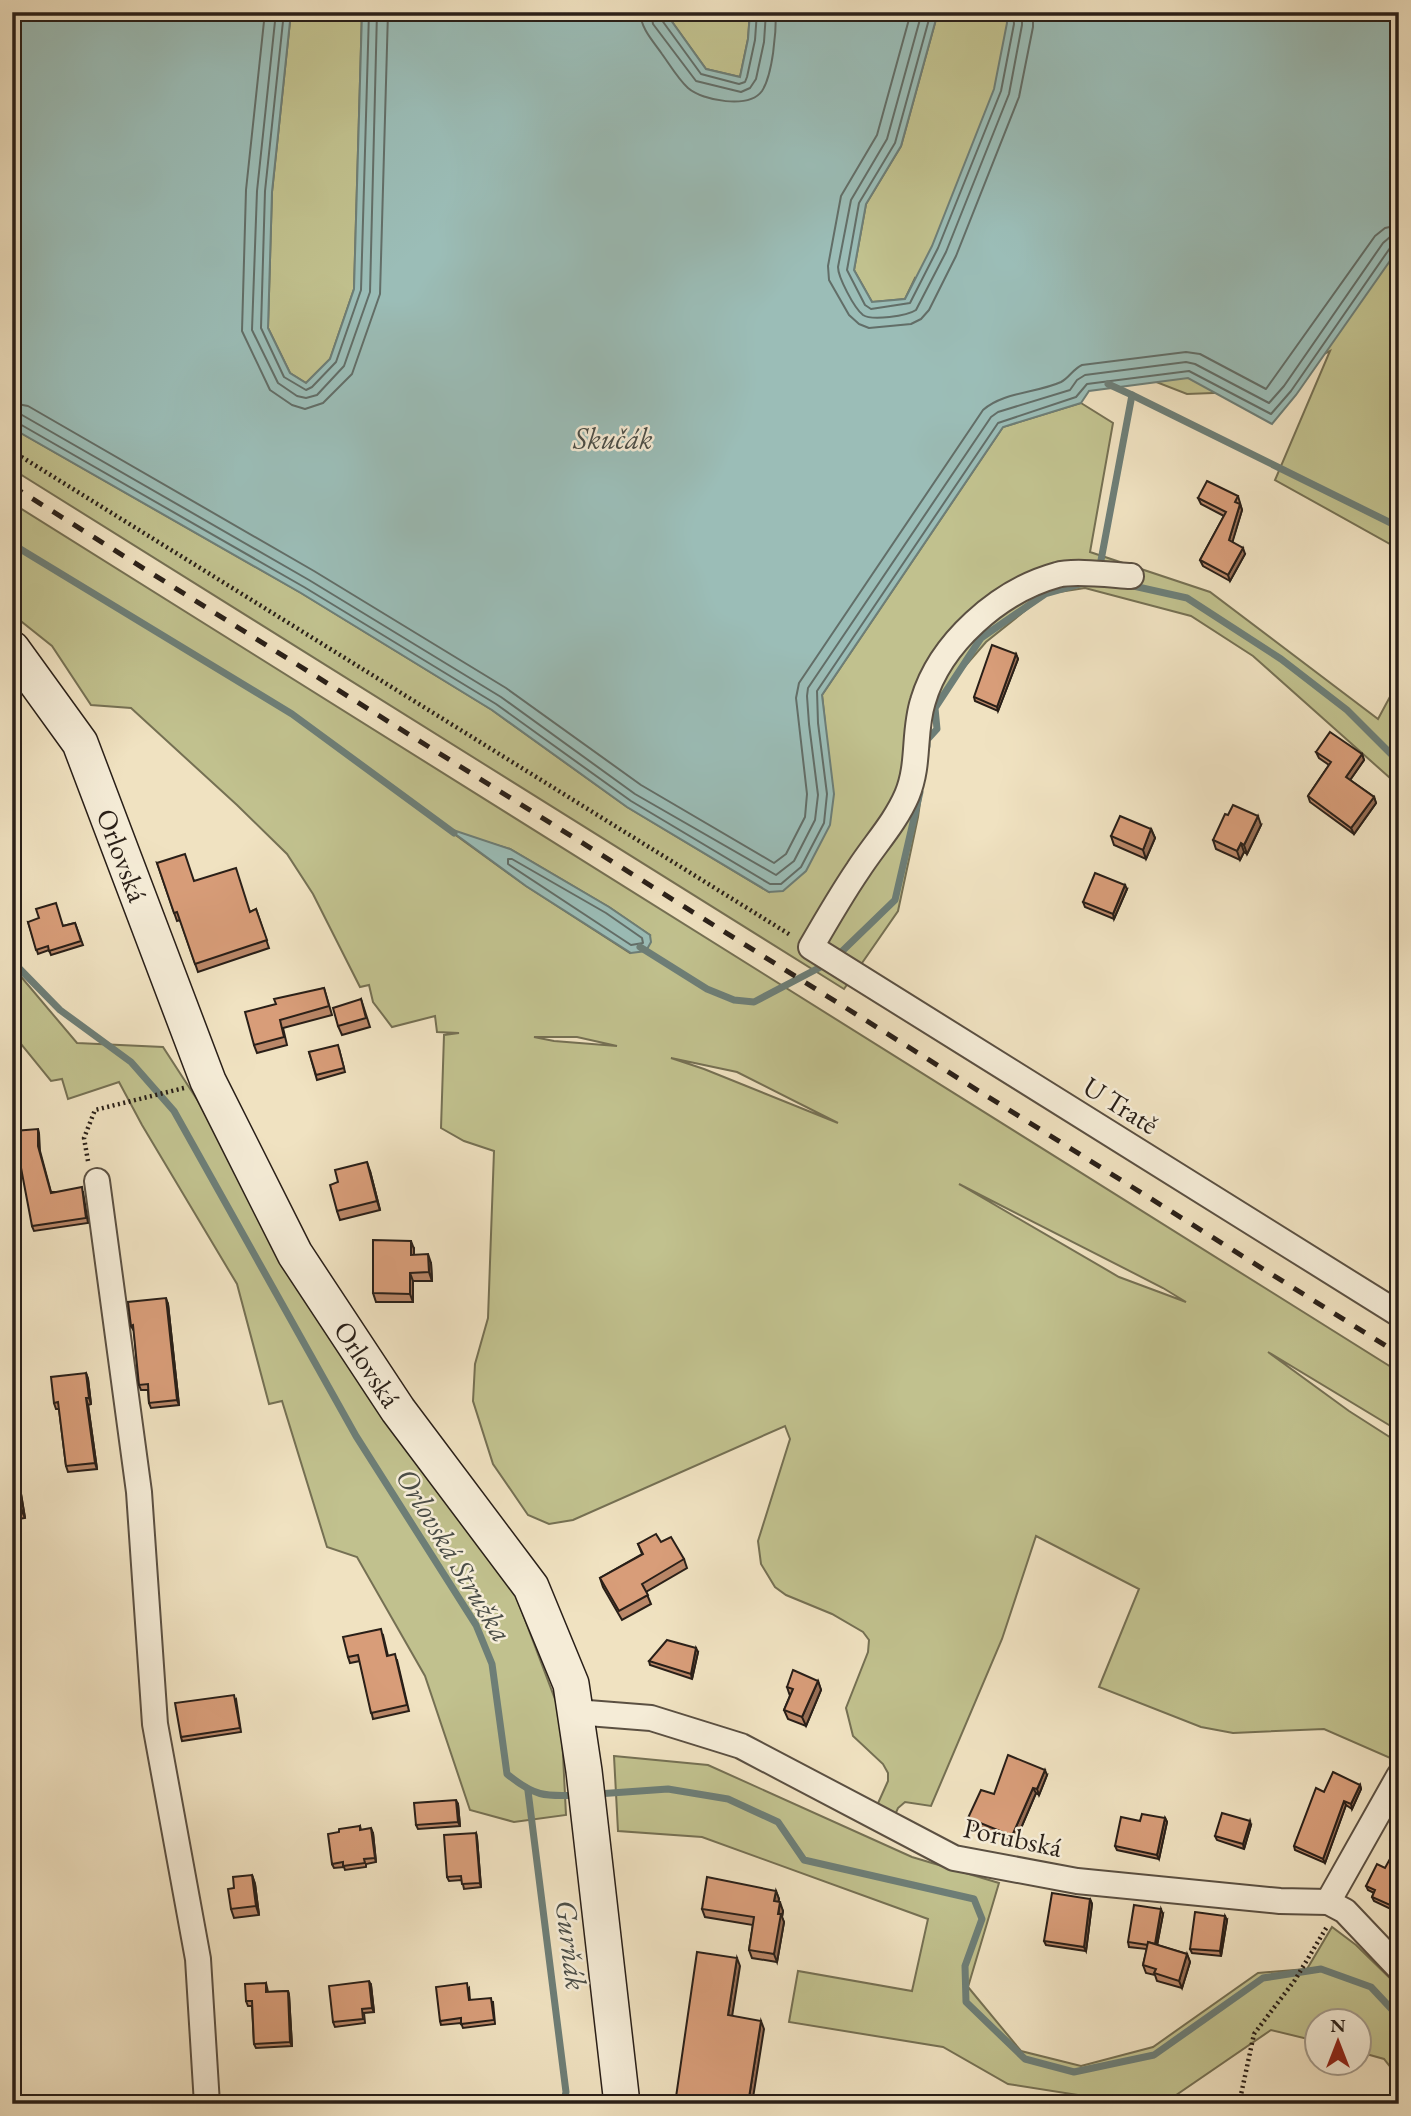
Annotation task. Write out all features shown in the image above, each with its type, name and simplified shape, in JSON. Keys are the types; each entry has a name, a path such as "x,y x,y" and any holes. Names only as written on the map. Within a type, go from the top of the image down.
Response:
{"main road":[{"name":"Orlovská","path":"12,649 80,743 208,1081 295,1254 398,1410 531,1587 571,1685 584,1772 622,2104"}],"street":[{"path":"815,950 858,869 895,817 908,793 917,760 922,703 932,674 946,652 971,627 1024,588 1059,574 1122,575"},
{"name":"U Tratě","path":"815,950 1399,1314"},
{"path":"97,1181 139,1492 155,1724 198,1959 207,2104"},
{"name":"Porubská","path":"575,1712 651,1718 741,1746 954,1858 1077,1881 1280,1901 1328,1902"},
{"path":"1399,1776 1328,1902 1345,1911 1399,1968"}],"path":[{"path":"12,450 815,950"},
{"path":"97,1181 88,1164 84,1138 95,1110 168,1092"},
{"path":"1239,2104 1254,2034 1295,1980 1312,1949"}],"green space":[{"path":"291,12 362,12 354,289 330,359 306,383 290,373 268,328 272,192"},
{"path":"665,12 750,12 748,39 740,77 706,69"},
{"path":"938,12 1399,12 1399,549 1275,480 1330,351 1240,392 1187,394 951,302 915,278 905,299 872,302 854,270 866,204 901,146"},
{"path":"1081,403 1113,423 1090,552 1210,592 1378,719 1399,680 1399,727 1394,735 1399,741 1399,786 1253,656 1191,616 1085,588 1046,594 986,642 933,710 918,817 898,911 844,989 12,469 12,428 301,593 492,710 627,807 769,892 825,723 822,695 1003,427"},
{"path":"12,503 1399,1372 1399,1431 1268,1352 1349,1411 1399,1443 1397,1761 1324,1729 1233,1733 1201,1727 1099,1687 1139,1589 1036,1536 1002,1639 931,1806 905,1802 894,1817 875,1810 888,1781 888,1773 883,1764 853,1736 846,1708 868,1652 869,1640 863,1632 832,1614 786,1595 775,1587 761,1564 758,1541 790,1439 785,1426 573,1520 549,1524 528,1515 493,1464 473,1401 475,1364 488,1318 494,1151 464,1141 441,1128 444,1035 459,1033 437,1032 435,1016 392,1027 373,1002 369,985 360,987 313,894 287,854 131,708 91,705 52,646 12,614","holes":["450,831 510,849 609,907 650,935 630,953 526,886","534,1037 577,1037 617,1046","671,1058 737,1072 838,1123","959,1184 1186,1302 1119,1277"]},
{"path":"12,966 77,1043 163,1047 198,1101 301,1294 516,1596 561,1715 566,1815 514,1822 470,1810 425,1676 357,1557 327,1547 282,1401 269,1404 237,1284 119,1082 68,1099 62,1079 51,1081 12,1033"},
{"path":"614,1756 708,1765 912,1857 999,1883 968,1987 1021,2051 1081,2066 1153,2047 1258,1973 1307,1969 1332,1927 1356,1945 1399,1987 1399,2078 1384,2059 1372,2056 1372,2008 1302,2008 1302,2038 1271,2030 1163,2104 1135,2104 1008,2084 943,2047 789,2022 798,1971 912,1991 928,1919 702,1837 618,1831"}],"water":[{"name":"Skučák","path":"12,12 291,12 272,192 268,328 290,373 306,383 330,359 354,289 362,12 665,12 706,69 740,77 748,39 750,12 938,12 901,146 866,204 854,270 872,302 905,299 932,246 994,89 1007,23 1006,12 1399,12 1399,248 1296,395 1272,424 1188,378 1089,391 1081,403 1003,427 822,695 834,794 830,825 806,871 783,891 769,892 627,807 492,710 301,593 12,428"},
{"path":"447,828 510,849 609,907 650,935 651,942 646,951 631,953 526,886"}],"building":[{"path":"1207,481 1238,496 1235,502 1240,504 1229,540 1243,548 1228,575 1200,560 1226,512 1198,498"},
{"path":"992,645 1016,654 997,707 974,697"},
{"path":"1330,732 1362,754 1346,777 1374,797 1351,828 1308,796 1331,762 1316,752"},
{"path":"1233,805 1258,816 1244,845 1241,843 1237,851 1213,840 1225,814 1228,815"},
{"path":"1120,816 1151,829 1143,850 1111,836"},
{"path":"185,854 194,881 236,868 250,912 256,909 267,940 195,964 157,863"},
{"path":"1095,873 1125,885 1113,914 1083,902"},
{"path":"56,903 63,926 75,923 81,941 49,951 48,946 36,950 28,922 39,918 36,909"},
{"path":"324,988 329,1006 280,1020 284,1037 254,1045 245,1012 276,1004 274,999"},
{"path":"361,999 366,1018 338,1026 333,1008"},
{"path":"338,1045 344,1068 316,1075 309,1052"},
{"path":"38,1129 38,1146 51,1193 82,1187 86,1218 32,1226 14,1131"},
{"path":"367,1162 377,1201 337,1211 330,1185 338,1182 335,1170"},
{"path":"373,1240 411,1241 411,1255 428,1254 429,1272 410,1273 410,1294 373,1293"},
{"path":"166,1298 177,1400 149,1403 148,1384 139,1385 128,1302"},
{"path":"86,1373 89,1398 86,1398 95,1463 66,1466 58,1402 54,1403 51,1377"},
{"path":"15,1467 21,1509 12,1511 12,1468"},
{"path":"656,1534 661,1542 671,1537 684,1559 642,1584 648,1595 619,1611 600,1578 643,1554 638,1544"},
{"path":"381,1629 387,1656 395,1654 407,1705 371,1713 358,1655 348,1657 343,1637"},
{"path":"667,1640 696,1648 691,1674 649,1661"},
{"path":"793,1670 818,1681 802,1717 784,1710 793,1689 787,1687"},
{"path":"234,1695 240,1728 181,1737 175,1703"},
{"path":"1008,1755 1045,1770 1037,1789 1033,1788 1012,1836 968,1818 981,1790 994,1794"},
{"path":"1333,1772 1360,1785 1351,1804 1344,1801 1323,1859 1294,1846 1316,1788 1324,1792"},
{"path":"456,1800 458,1822 416,1825 414,1803"},
{"path":"1222,1813 1250,1821 1243,1844 1215,1836"},
{"path":"1142,1814 1165,1818 1157,1855 1115,1846 1121,1817 1140,1821"},
{"path":"360,1826 360,1830 371,1828 375,1858 364,1859 365,1863 343,1866 343,1862 332,1864 328,1834 339,1832 339,1829"},
{"path":"476,1833 480,1883 462,1884 461,1876 447,1877 444,1835"},
{"path":"1391,1857 1399,1861 1399,1909 1372,1897 1375,1890 1366,1886 1377,1864 1385,1868"},
{"path":"252,1875 256,1906 231,1909 228,1889 234,1888 233,1877"},
{"path":"707,1877 776,1891 774,1901 780,1902 778,1914 781,1914 774,1954 749,1950 754,1917 702,1909"},
{"path":"1052,1893 1090,1899 1084,1947 1044,1941"},
{"path":"1134,1905 1161,1909 1155,1944 1128,1942"},
{"path":"1195,1912 1225,1916 1220,1951 1190,1949"},
{"path":"1148,1942 1187,1954 1179,1981 1154,1973 1156,1969 1143,1965"},
{"path":"697,1952 737,1958 728,2015 761,2021 748,2104 675,2104"},
{"path":"369,1981 372,2008 362,2009 363,2019 333,2022 329,1986"},
{"path":"266,1983 266,1992 288,1991 290,2042 254,2044 252,2001 246,2001 245,1984"},
{"path":"467,1983 469,2000 491,1998 494,2020 461,2024 461,2018 440,2021 436,1987"},
{"path":"393,2101 393,2104 371,2104 371,2103"}],"waterway":[{"path":"1099,571 1132,395 1108,384"},
{"path":"1132,395 1399,527"},
{"path":"12,544 292,714 454,833"},
{"path":"927,746 927,740 937,729 935,708 981,638 1045,594 1084,583"},
{"path":"1129,585 1187,598 1281,659 1347,710 1399,762"},
{"path":"640,947 707,989 734,1000 754,1002 832,961 895,900 920,792"},
{"name":"Orlovská Stružka","path":"12,961 60,1010 131,1062 174,1111 356,1436 476,1625 492,1664 507,1774 540,1794 579,1795"},
{"name":"Orlovská Stružka","path":"597,1794 668,1789 728,1799 778,1822 804,1860 974,1899 982,1919 965,1966 966,2002 1025,2059 1074,2072 1154,2055 1263,1978 1321,1969 1371,1987 1399,2017"},
{"name":"Gurňák","path":"528,1791 566,2092 563,2104"}],"railway":[{"path":"12,486 1399,1354"}]}
